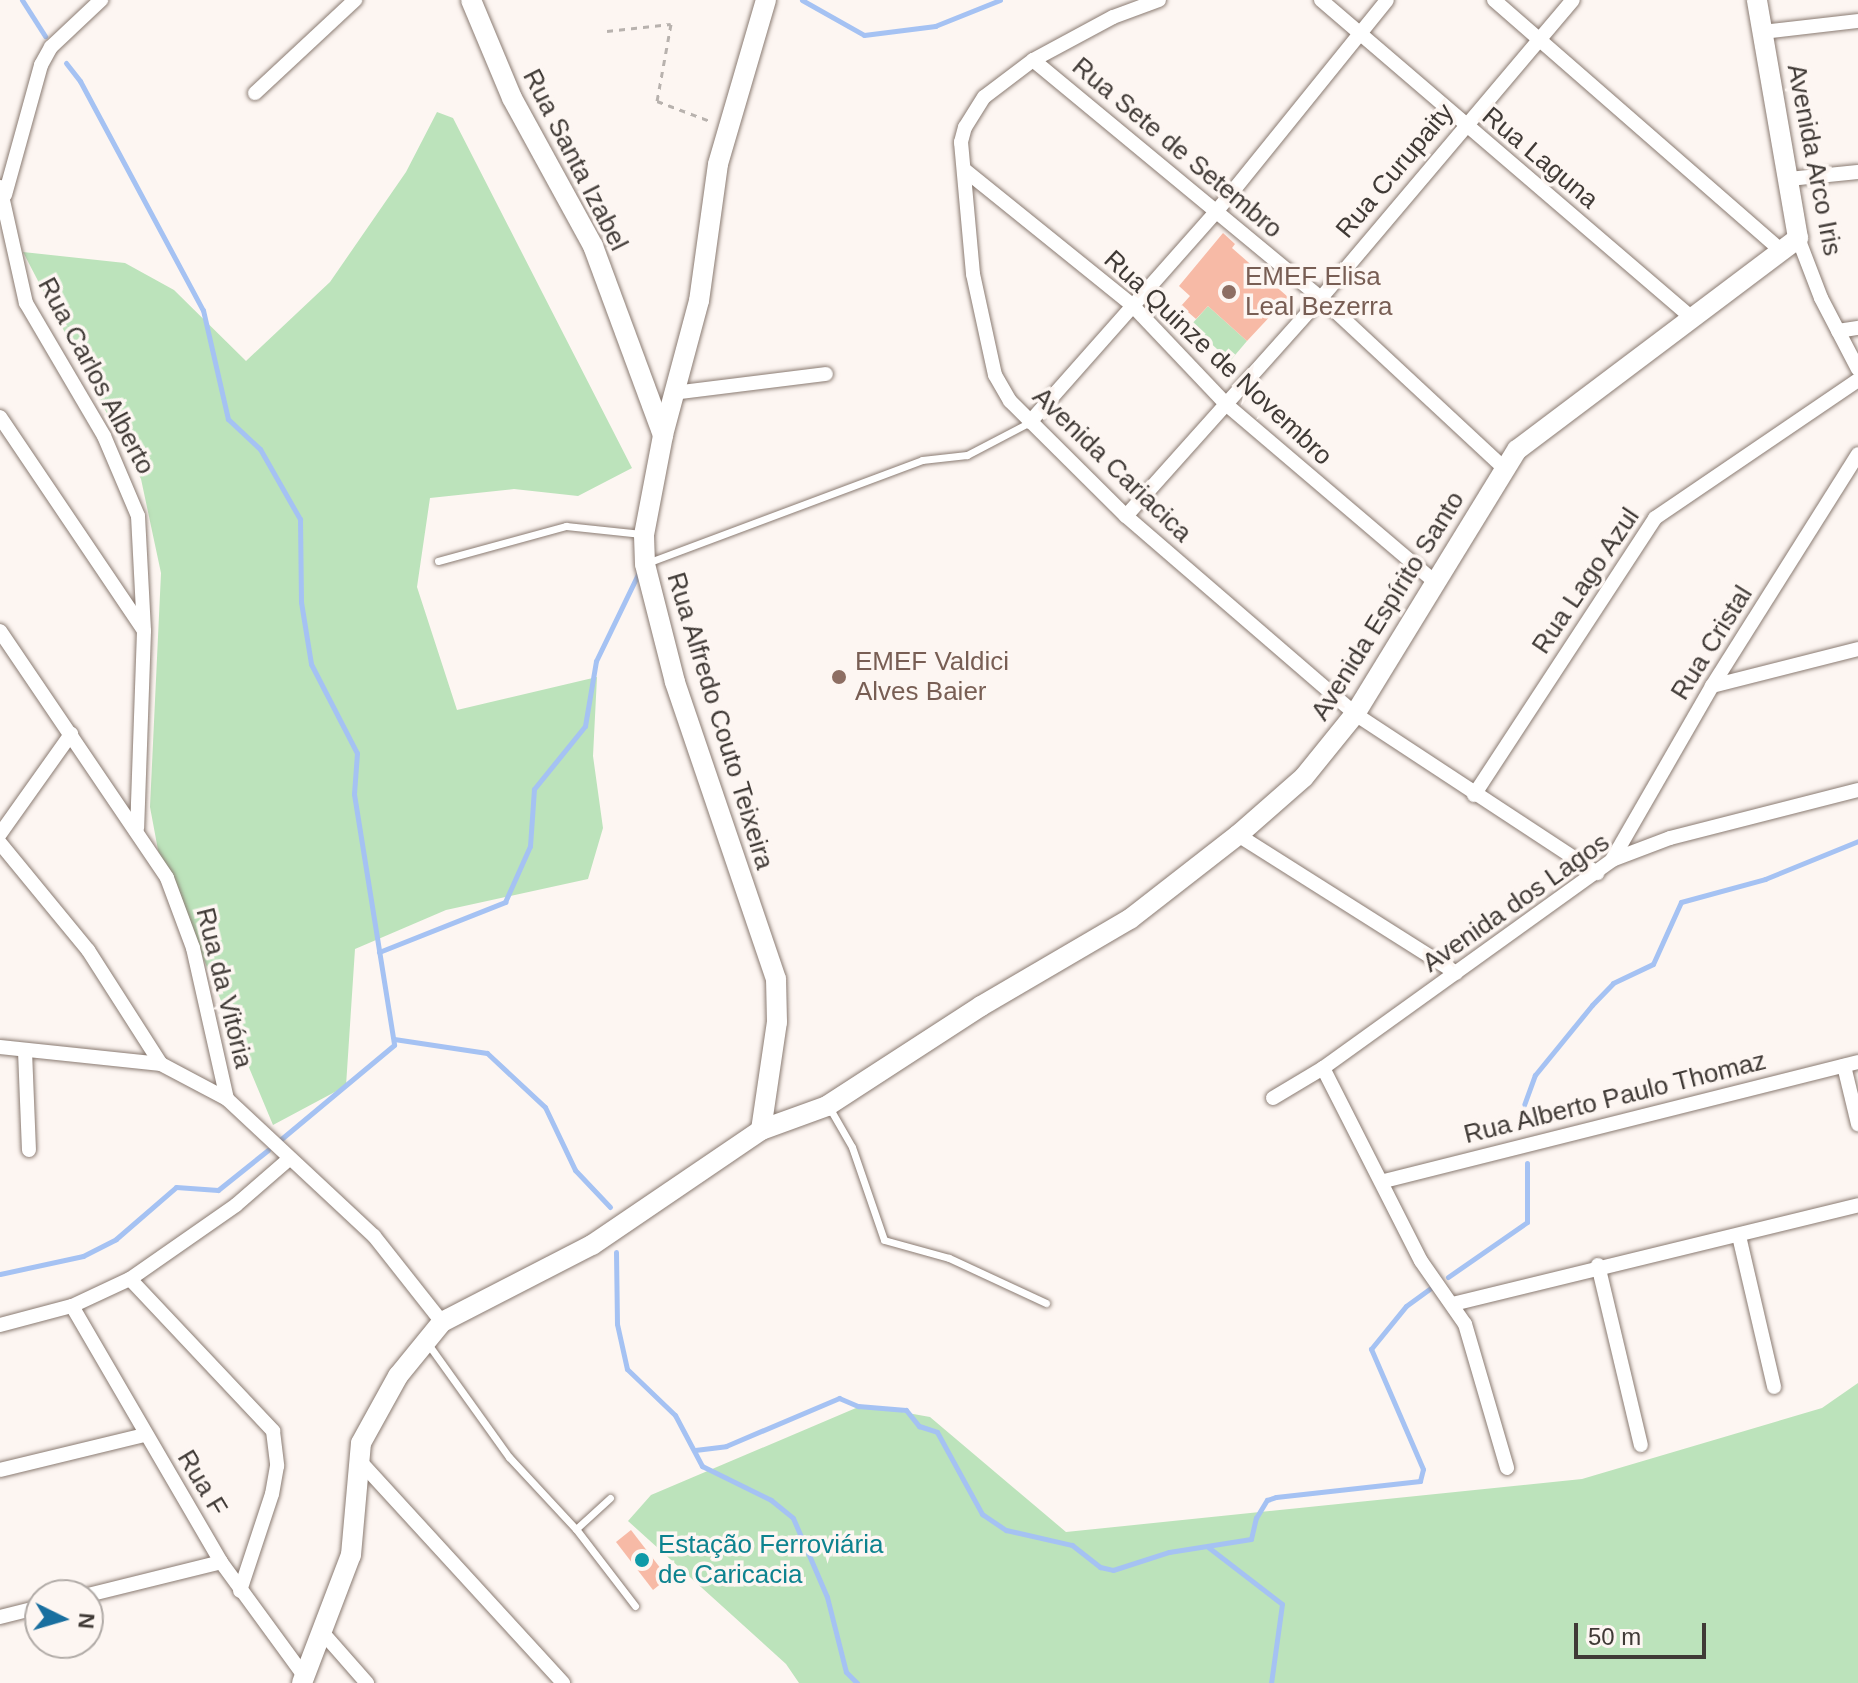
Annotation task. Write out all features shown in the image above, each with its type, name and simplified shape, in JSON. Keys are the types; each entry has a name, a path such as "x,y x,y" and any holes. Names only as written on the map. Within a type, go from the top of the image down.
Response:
{"street":[{"path":"2,191 41,65 51,47 101,0"},
{"path":"255,93 355,0"},
{"name":"Rua Santa Izabel","path":"471,0 512,98 593,246 663,435"},
{"name":"Rua Alfredo Couto Teixeira","path":"761,1130 777,1022 776,979 675,682 645,564 644,535 663,435 699,301 714,187 727,128 766,0"},
{"name":"Avenida Cariacica","path":"1159,0 1113,17 1033,60 973,110 961,142 966,171 964,192 985,345 1010,401 1126,516 1355,714 1597,873"},
{"name":"Rua Laguna","path":"1321,0 1464,126 1693,319"},
{"path":"1030,422 1216,212 1387,0"},
{"path":"1494,0 1537,42 1790,244"},
{"name":"Rua Curupaity","path":"1126,516 1321,298 1573,0"},
{"name":"Avenida Arco Iris","path":"1757,0 1789,179 1790,244 1858,369"},
{"path":"1763,32 1858,21"},
{"name":"Rua Sete de Setembro","path":"1033,60 1321,298 1503,467"},
{"name":"Rua Quinze de Novembro","path":"966,171 1132,305 1227,405 1436,583"},
{"path":"1789,179 1858,172"},
{"name":"Rua Carlos Alberto","path":"2,191 12,257 26,303 104,436 138,516 144,631 137,829"},
{"name":"Avenida Espírito Santo","path":"357,1458 384,1400 425,1340 442,1322 592,1245 761,1130 827,1106 981,1006 1130,919 1238,835 1304,777 1355,714 1503,467 1533,434 1693,319 1790,244"},
{"path":"1838,331 1858,328"},
{"path":"673,393 826,374"},
{"name":"Rua Lago Azul","path":"1474,795 1655,518 1858,380"},
{"path":"0,417 144,631"},
{"name":"Rua Cristal","path":"1612,860 1712,686 1858,454"},
{"name":"Rua da Vitória","path":"0,631 137,829 180,908 227,1099 288,1160 374,1236 442,1322"},
{"path":"1712,686 1858,649"},
{"path":"0,834 71,734"},
{"name":"Avenida dos Lagos","path":"1273,1098 1323,1068 1612,860 1670,838 1858,790"},
{"path":"1238,835 1456,973"},
{"path":"0,843 88,950 161,1064"},
{"path":"0,1046 161,1064 227,1099"},
{"path":"25,1051 29,1150"},
{"path":"1851,1064 1858,1124"},
{"name":"Rua Alberto Paulo Thomaz","path":"1384,1181 1851,1064"},
{"path":"1323,1068 1384,1181 1421,1261 1453,1304 1471,1340 1507,1468"},
{"path":"0,1325 72,1306 130,1279 236,1205 288,1160"},
{"path":"1453,1304 1598,1265 1739,1236 1858,1205"},
{"path":"1739,1236 1774,1387"},
{"path":"1598,1265 1641,1445"},
{"path":"130,1279 273,1431 277,1466 272,1494 240,1591"},
{"name":"Rua F","path":"72,1306 221,1562 303,1680"},
{"path":"0,1470 145,1435"},
{"path":"303,1680 323,1633 354,1539 357,1458"},
{"path":"357,1458 563,1683"},
{"path":"104,1591 221,1562"},
{"path":"0,1617 24,1611"},
{"path":"323,1633 367,1683"}],"lane":[{"path":"645,564 922,460 967,455 1030,422"},
{"path":"438,561 566,526 644,535"},
{"path":"827,1106 852,1147 884,1240 949,1258 1046,1303"},
{"path":"425,1340 509,1457 576,1529 635,1606"},
{"path":"576,1529 610,1498"}],"path":[{"path":"607,31 671,24 657,101 727,128"}],"green space":[{"path":"437,112 453,118 632,468 578,496 514,489 430,498 417,587 457,710 597,677 593,756 603,828 588,879 446,910 355,949 346,1086 273,1125 158,850 150,807 161,573 141,479 23,252 125,263 174,290 246,361 330,282 406,172"},
{"path":"1208,306 1247,341 1230,361 1191,325"},
{"path":"1858,1383 1858,1683 799,1683 786,1664 628,1521 651,1495 863,1405 930,1417 1066,1532 1582,1479 1822,1408"}],"building":[{"path":"1223,233 1235,244 1232,248 1288,297 1247,341 1208,306 1196,319 1181,306 1190,296 1179,286"},
{"name":"Estação Ferroviária de Caricacia","path":"631,1530 668,1578 653,1590 616,1542"}],"waterway":[{"path":"22,0 45,36"},
{"path":"802,0 864,35 935,26 1000,0"},
{"path":"66,63 80,81 203,310 228,419 260,449 300,519 301,602 311,664 357,753 354,794 394,1045 280,1140"},
{"path":"379,952 505,902 530,846 534,789 585,726 596,661 639,572"},
{"path":"1524,1105 1535,1075 1592,1005 1613,983 1653,964 1681,902 1765,879 1858,841"},
{"path":"394,1039 487,1053 545,1107 575,1170 610,1207"},
{"path":"0,1274 83,1256 116,1239 176,1187 218,1190 268,1150"},
{"path":"1448,1277 1527,1222 1527,1163"},
{"path":"616,1252 617,1324 627,1369 675,1415 702,1466 771,1500 793,1518 827,1597 846,1672 857,1683"},
{"path":"695,1450 726,1446 839,1398 858,1406 906,1410 919,1426 937,1432 982,1514 1006,1530 1072,1545 1100,1567 1113,1570 1169,1552 1251,1539 1256,1518 1267,1500 1276,1497 1420,1481 1423,1469 1371,1349 1406,1306 1431,1288"},
{"path":"1208,1547 1282,1604 1271,1683"}],"place":[{"name":"EMEF Elisa Leal Bezerra","path":"1229,292"},
{"name":"EMEF Valdici Alves Baier","path":"839,677"},
{"name":"Estação Ferroviária de Caricacia","path":"642,1560"}]}
